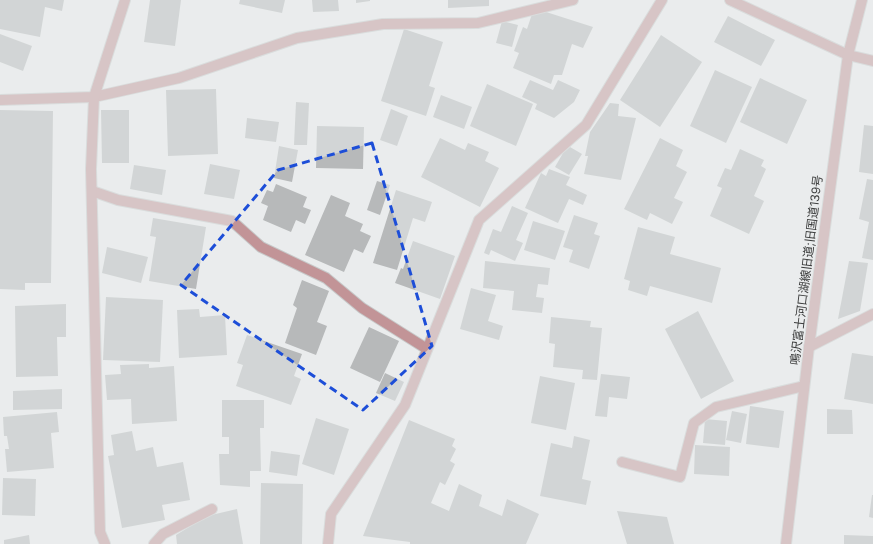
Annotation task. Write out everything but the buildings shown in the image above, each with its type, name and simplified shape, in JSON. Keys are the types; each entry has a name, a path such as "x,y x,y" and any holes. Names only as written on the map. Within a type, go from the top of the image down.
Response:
{"street":[{"path":"105,544 100,532 92,191 94,97 125,0"},
{"path":"0,100 94,97 179,78 297,38 383,24 478,23 573,0"},
{"path":"328,544 332,514 405,405 479,220 586,125 662,0"},
{"path":"730,0 848,55 873,61"},
{"name":"鳴沢富士河口湖線旧道;旧国道139号","path":"786,544 809,346 848,55 862,0"},
{"path":"92,191 118,200 232,221 261,247 326,278 362,308 427,349"},
{"path":"809,346 873,314"},
{"path":"622,462 680,477 694,423 716,406 804,386"},
{"path":"154,544 163,534 212,509"}],"highlighted area":[{"path":"372,143 432,346 363,410 181,285 278,170"}]}
